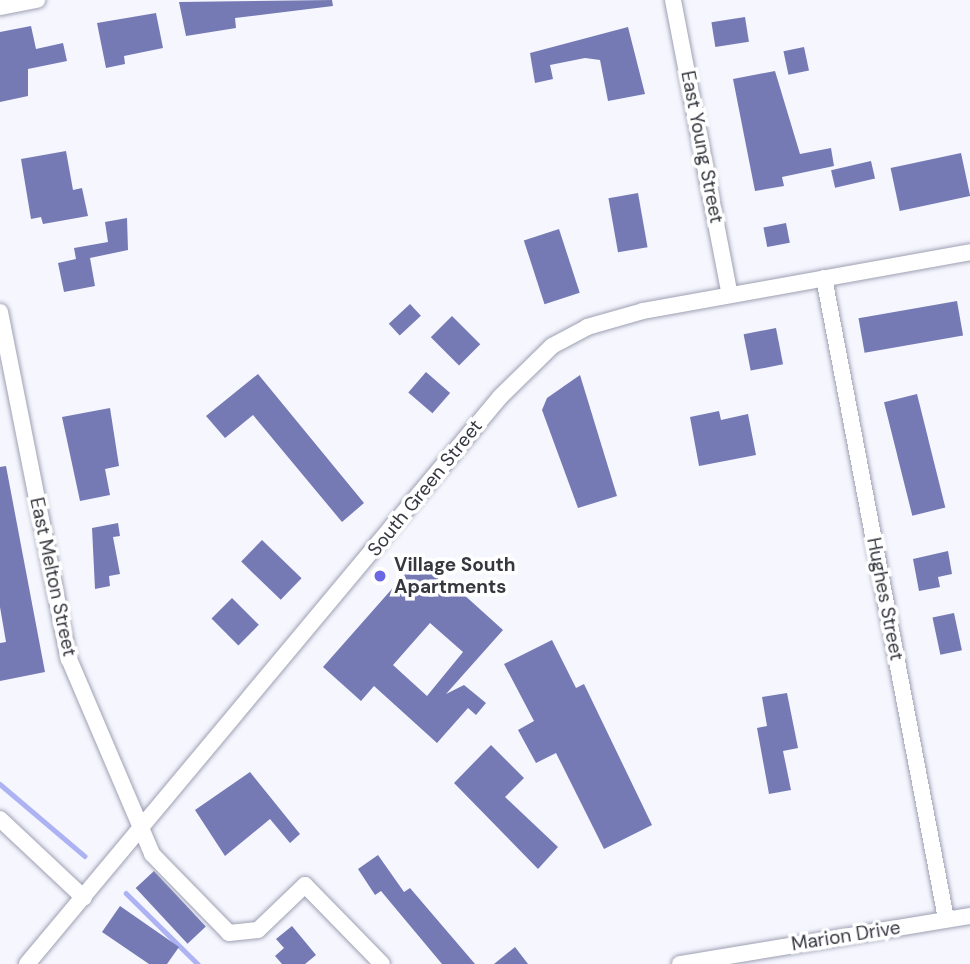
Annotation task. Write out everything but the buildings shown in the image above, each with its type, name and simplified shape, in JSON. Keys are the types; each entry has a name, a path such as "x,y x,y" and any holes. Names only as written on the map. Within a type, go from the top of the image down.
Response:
{"street":[{"path":"0,7 37,0"},
{"name":"East Young Street","path":"673,0 730,295"},
{"name":"South Green Street","path":"27,964 528,367 587,327 730,295 970,252"},
{"name":"Hughes Street","path":"824,278 946,919"},
{"name":"East Melton Street","path":"0,312 66,647 88,714 152,854 229,933 258,930 305,885 382,964"},
{"path":"0,819 85,898"},
{"name":"Marion Drive","path":"680,964 739,959 970,916"}],"waterway":[{"path":"0,784 85,856"},
{"path":"126,893 198,964"}],"place":[{"name":"Village South Apartments","path":"380,576"}]}
